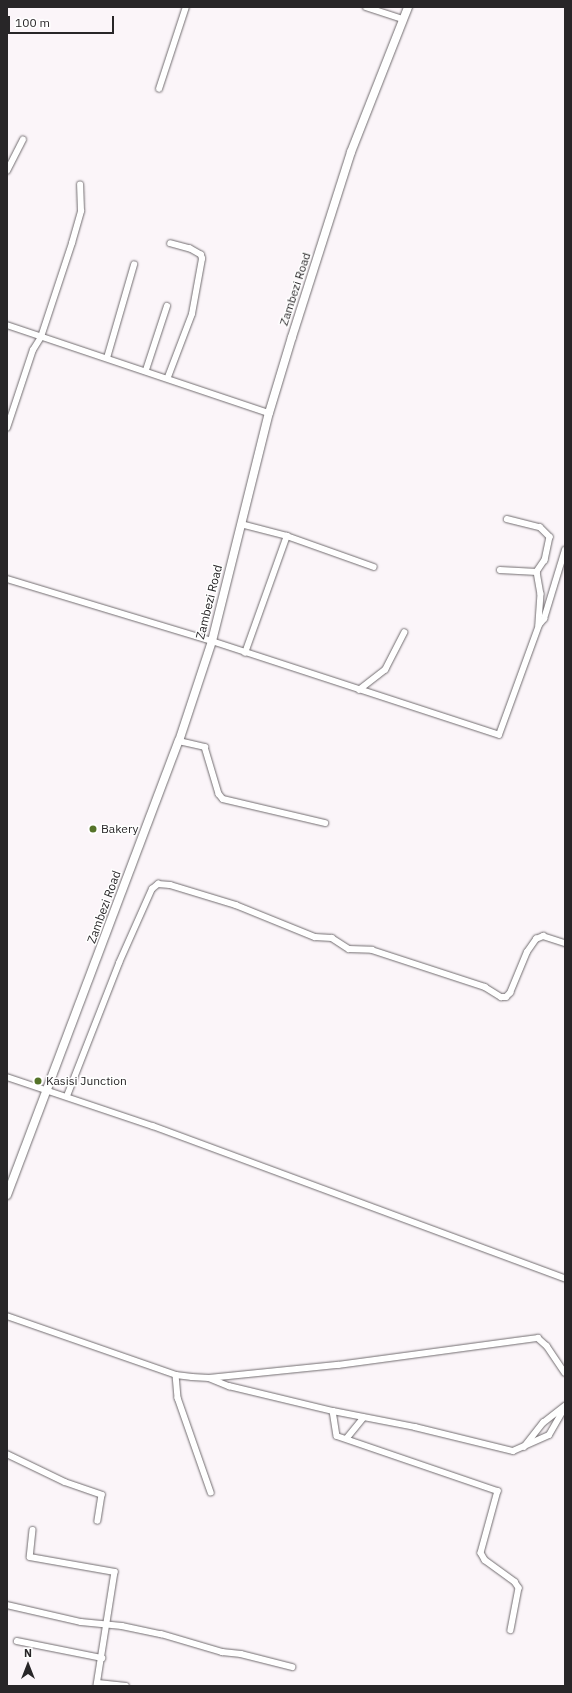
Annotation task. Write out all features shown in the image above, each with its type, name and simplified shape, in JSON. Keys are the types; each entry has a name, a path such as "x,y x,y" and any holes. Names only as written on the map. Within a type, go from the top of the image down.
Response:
{"main road":[{"name":"Zambezi Road","path":"7,1195 48,1090 178,741 212,641 269,413 351,152 408,7"}],"street":[{"path":"159,89 186,7"},
{"path":"366,7 403,19"},
{"path":"7,171 23,140"},
{"path":"7,428 32,350 41,337 81,211 80,185"},
{"path":"168,377 192,314 202,259 201,255 190,249 171,244"},
{"path":"107,358 134,265"},
{"path":"146,370 167,306"},
{"path":"7,325 168,377 269,413"},
{"path":"7,579 212,641 499,735 539,625 541,594 537,572 545,560 549,545 547,532 530,523 507,519"},
{"path":"241,524 287,536 374,567"},
{"path":"245,653 287,536"},
{"path":"539,625 544,619 565,550"},
{"path":"500,570 537,572"},
{"path":"359,690 385,670 404,633"},
{"path":"178,741 205,747 218,794 223,799 325,823"},
{"path":"67,1096 119,963 152,890 158,884 170,885 236,905 315,936 332,938 349,949 372,950 485,987 502,997 506,997 510,994 527,952 536,940 543,936 565,943"},
{"path":"7,1077 67,1096 565,1278"},
{"path":"7,1316 176,1375 209,1378 404,1357 538,1338 547,1346 565,1373"},
{"path":"176,1375 178,1398 211,1492"},
{"path":"209,1378 229,1386 333,1411 415,1427 513,1451 548,1435 565,1407"},
{"path":"524,1447 543,1423 565,1407"},
{"path":"333,1411 337,1436 347,1438 498,1491 481,1553 485,1560 516,1582 519,1588 511,1630"},
{"path":"347,1438 363,1418"},
{"path":"7,1454 65,1482 102,1495 98,1521"},
{"path":"33,1530 30,1557 115,1572 98,1684 126,1686"},
{"path":"7,1605 107,1626 122,1626 161,1634 222,1652 242,1654 292,1667"},
{"path":"17,1641 102,1658"}],"place":[{"name":"Bakery","path":"93,829"},
{"name":"Kasisi Junction","path":"38,1081"}]}
